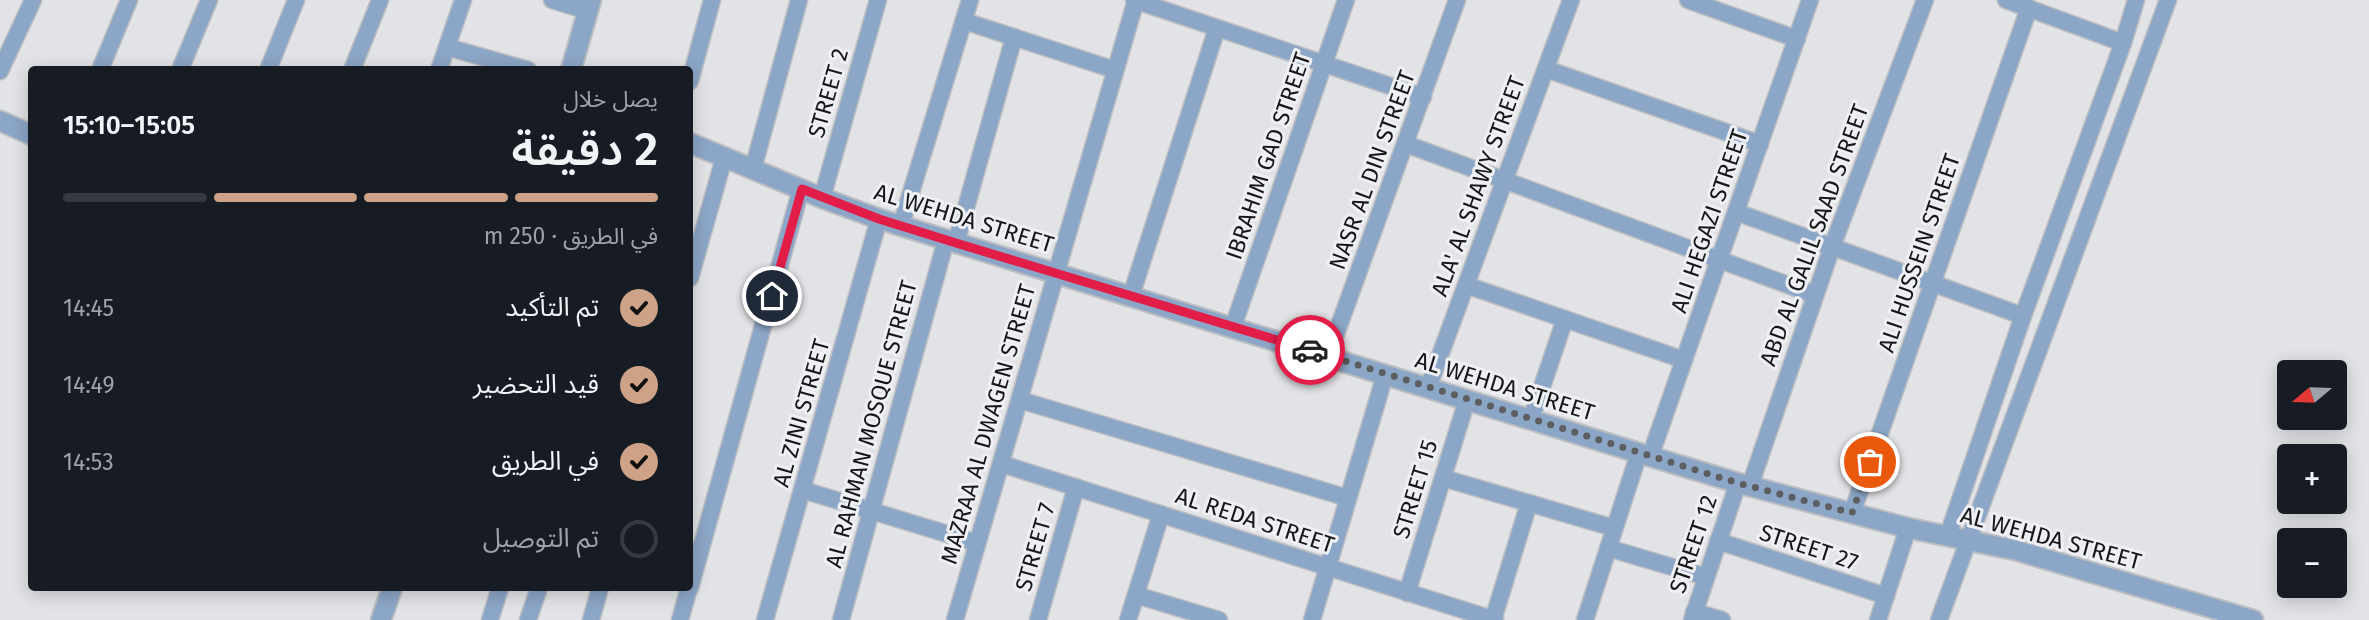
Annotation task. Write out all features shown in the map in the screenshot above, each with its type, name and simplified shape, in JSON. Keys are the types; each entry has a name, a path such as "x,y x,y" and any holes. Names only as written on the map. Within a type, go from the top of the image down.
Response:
{"street":[{"path":"0,71 33,0"},
{"path":"102,66 129,0"},
{"path":"182,66 209,0"},
{"path":"270,66 296,0"},
{"path":"354,66 380,0"},
{"path":"440,66 463,0"},
{"path":"552,0 590,5 572,66"},
{"path":"693,70 712,0"},
{"path":"753,169 799,0"},
{"name":"STREET 2","path":"822,198 878,0"},
{"path":"901,225 970,0"},
{"path":"1136,0 1423,97"},
{"name":"MAZRAA AL DWAGEN STREET","path":"955,620 1136,0"},
{"name":"IBRAHIM GAD STREET","path":"1233,327 1346,0"},
{"name":"NASR AL DIN STREET","path":"1328,356 1457,0"},
{"name":"ALA' AL SHAWY STREET","path":"1429,388 1571,0"},
{"path":"1688,0 1797,39"},
{"name":"ALI HEGAZI STREET","path":"1585,620 1614,528 1684,360 1810,0"},
{"name":"ABD AL GALIL SAAD STREET","path":"1744,485 1925,0"},
{"path":"2006,0 2123,43"},
{"path":"1948,535 2136,0"},
{"path":"1939,620 2168,0"},
{"name":"ALI HUSSEIN STREET","path":"1852,513 2029,9"},
{"path":"964,21 1115,70"},
{"path":"1131,296 1217,28"},
{"name":"AL RAHMAN MOSQUE STREET","path":"841,620 871,510 1014,37"},
{"path":"447,47 503,66"},
{"path":"1546,69 1760,144"},
{"path":"0,121 28,133"},
{"name":"AL WEHDA STREET","path":"693,144 879,219 1645,455 1744,485 1908,528 2042,557 2253,620"},
{"path":"1406,144 1815,295"},
{"path":"693,267 724,158"},
{"path":"693,577 802,189"},
{"path":"1736,212 2023,316"},
{"name":"AL ZINI STREET","path":"765,620 879,219"},
{"path":"1466,285 1684,360"},
{"path":"1531,419 1565,319"},
{"path":"1312,620 1385,375"},
{"path":"1020,400 1348,498"},
{"name":"STREET 15","path":"1407,593 1467,400"},
{"name":"AL REDA STREET","path":"1002,464 1494,620"},
{"path":"1443,478 1614,528"},
{"name":"STREET 12","path":"1693,616 1718,541 1744,485"},
{"name":"STREET 7","path":"1038,620 1076,487"},
{"path":"803,490 977,543"},
{"path":"1494,620 1530,503"},
{"path":"1128,620 1161,514"},
{"path":"1878,620 1908,528"},
{"name":"STREET 27","path":"1718,541 1886,596"},
{"path":"1608,548 1706,577"},
{"path":"381,620 391,591"},
{"path":"489,620 499,591"},
{"path":"528,620 537,591"},
{"path":"591,620 599,591"},
{"path":"680,620 689,591"},
{"path":"1136,595 1219,620"},
{"path":"1693,616 1723,620"}],"way so far":[{"path":"1310,350 1738,483 1852,513 1870,462"}],"route":[{"path":"772,296 802,189 879,219 1310,350"}]}
